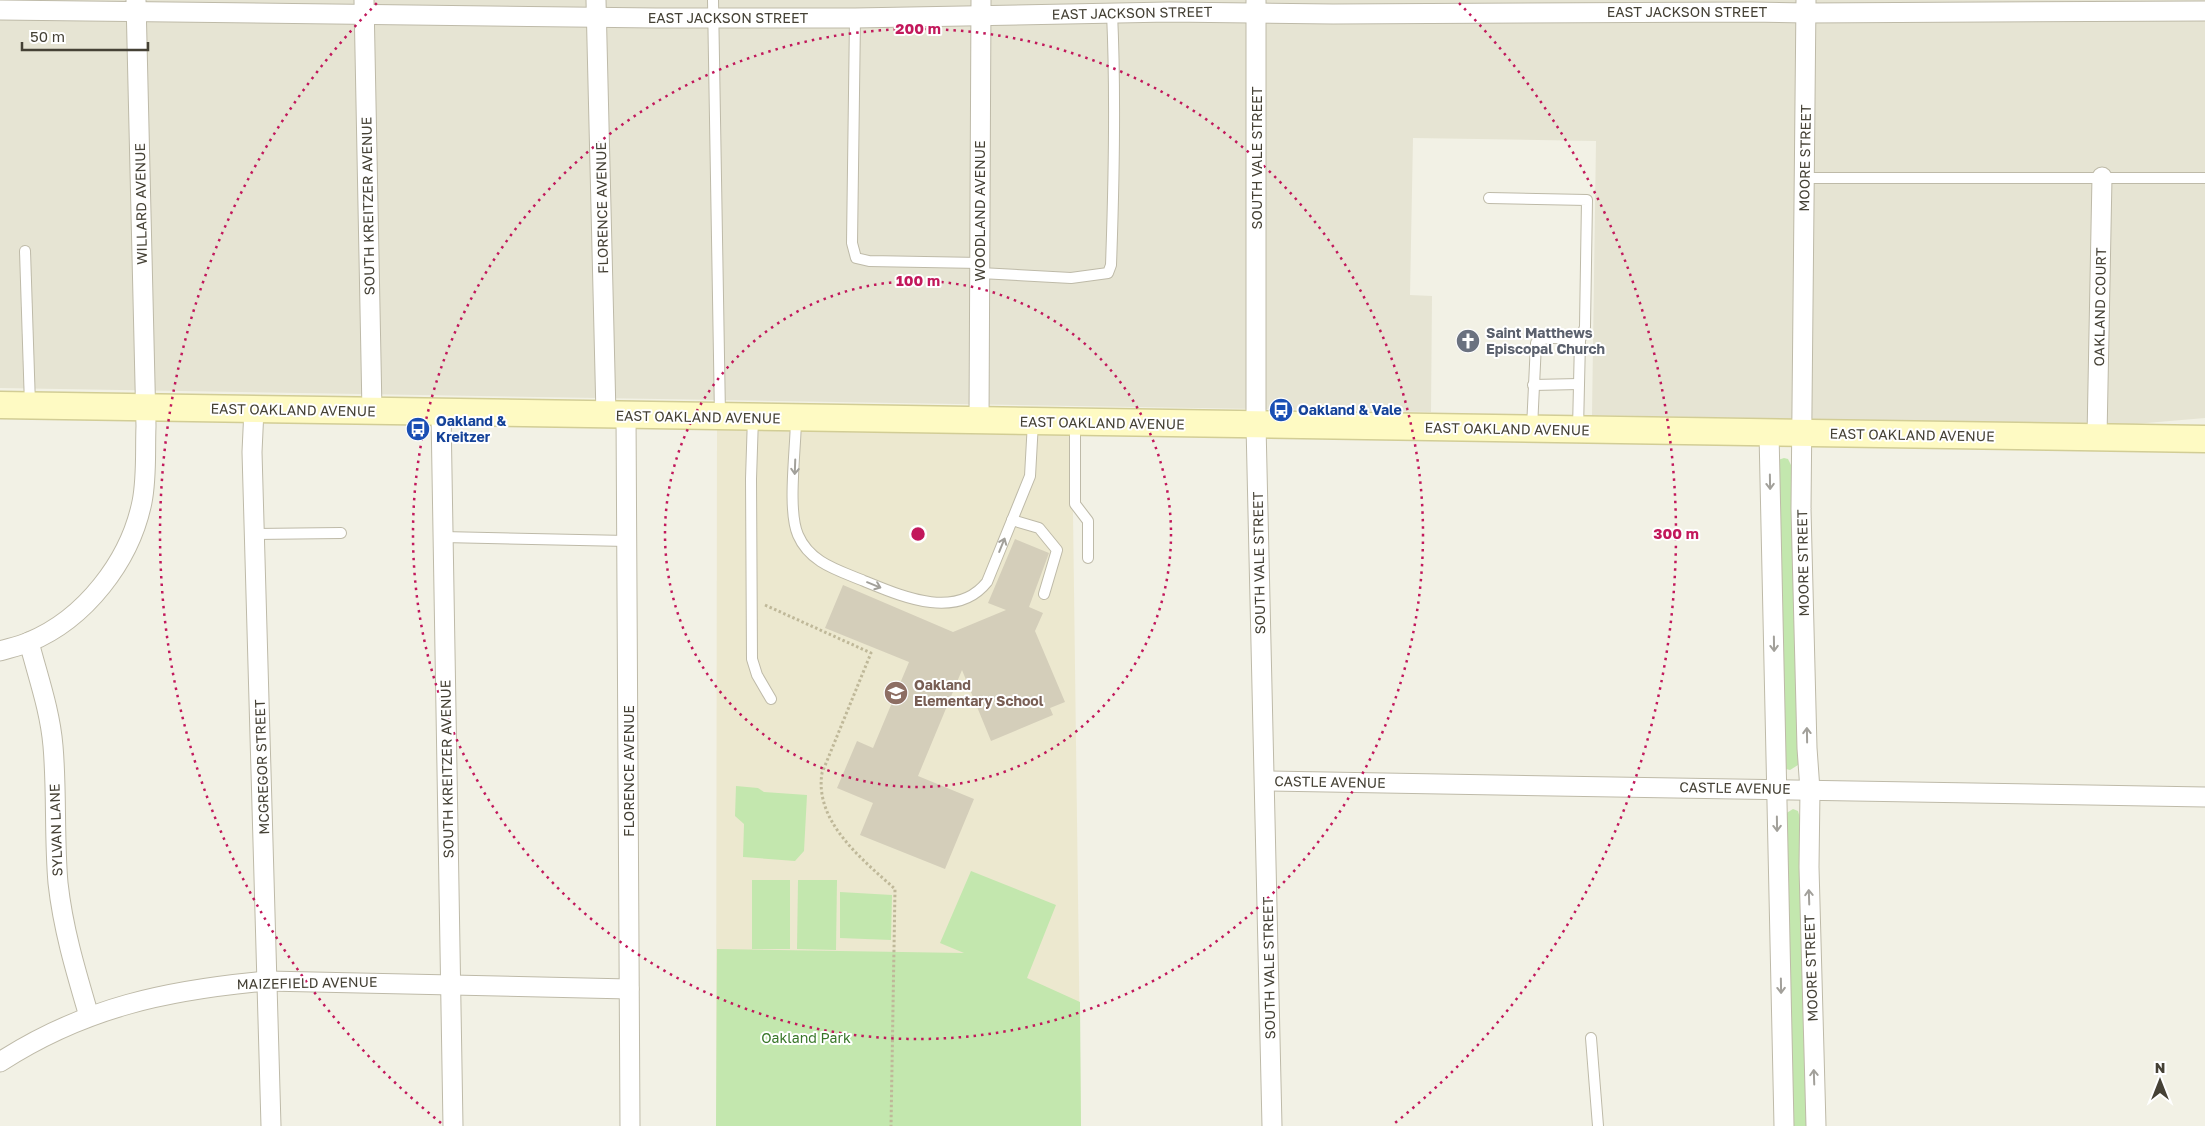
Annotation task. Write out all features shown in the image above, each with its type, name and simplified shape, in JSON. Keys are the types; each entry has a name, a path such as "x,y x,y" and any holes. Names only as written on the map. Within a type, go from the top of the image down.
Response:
{"main road":[{"name":"EAST OAKLAND AVENUE","path":"0,405 2205,439"}],"street":[{"name":"EAST JACKSON STREET","path":"0,10 136,5 713,9 854,18 981,8 1112,13 1256,6 1750,12 1806,7 2205,11"},
{"name":"WILLARD AVENUE","path":"136,5 145,408"},
{"name":"SOUTH VALE STREET","path":"1256,6 1256,425 1272,1126"},
{"name":"SOUTH KREITZER AVENUE","path":"364,7 372,411"},
{"name":"MOORE STREET","path":"1806,7 1801,433 1816,1126"},
{"name":"WOODLAND AVENUE","path":"979,421 981,8"},
{"name":"FLORENCE AVENUE","path":"597,9 616,415 627,540 630,1126"},
{"name":"OAKLAND COURT","path":"2097,437 2102,177"},
{"path":"0,651 29,642 68,618 90,599 105,582 129,545 142,502 145,480 145,408"},
{"name":"MCGREGOR STREET","path":"254,409 252,452 271,1126"},
{"name":"SOUTH KREITZER AVENUE","path":"441,413 453,1126"},
{"path":"1769,433 1784,1126"},
{"name":"SYLVAN LANE","path":"29,642 43,690 53,746 58,882 62,914 89,1016"},
{"name":"CASTLE AVENUE","path":"1265,781 1776,788 2205,797"},
{"name":"MAIZEFIELD AVENUE","path":"0,1062 52,1032 89,1016 147,998 185,990 267,981 628,989"}],"lane":[{"path":"713,9 720,417"},
{"path":"854,18 852,243 856,258 869,261 980,268 1070,278 1108,273 1111,265 1114,52 1112,13"},
{"path":"1805,178 2205,178"},
{"path":"1489,198 1588,200 1585,326 1580,340 1578,430"},
{"path":"25,251 30,406"},
{"path":"1532,430 1536,343 1540,340 1580,340"},
{"path":"1533,385 1579,384"},
{"path":"753,417 752,659 757,675 771,699"},
{"path":"796,418 794,520 804,547 818,561 829,567 898,595 921,602 957,600 970,596 981,589 987,582 1030,476 1034,422"},
{"path":"1075,423 1075,504 1088,521 1088,558"},
{"path":"1012,520 1039,528 1058,550 1044,594"},
{"path":"255,534 341,533"},
{"path":"443,537 627,540"},
{"path":"1591,1038 1598,1126"}],"path":[{"path":"751,601 871,653 822,773 820,787 826,807 836,827 857,854 895,889 891,1126"}],"shaded area":[{"path":"0,0 2205,0 2205,418 2123,425 1592,415 1596,141 1413,138 1410,295 1432,296 1431,412 0,388"},
{"name":"Oakland Elementary School","path":"717,430 1072,436 1081,1126 716,1126"}],"green space":[{"path":"1788,459 1791,465 1798,765 1790,770 1786,769 1783,765 1778,460"},
{"path":"736,786 758,788 764,792 807,795 804,851 795,861 743,857 744,824 735,816"},
{"path":"1793,809 1798,811 1800,818 1808,1126 1790,1126 1785,814"},
{"name":"Oakland Park","path":"971,871 1056,905 1027,978 1080,1002 1081,1126 716,1126 717,949 964,953 940,943"},
{"path":"752,880 790,880 790,949 752,949"},
{"path":"798,880 837,880 836,950 797,949"},
{"path":"840,892 892,895 891,940 840,938"}],"building":[{"name":"Oakland Elementary School","path":"1015,539 1049,553 1029,607 1043,613 1035,631 1065,702 1050,708 1053,715 991,741 962,670 918,776 974,799 945,869 860,835 873,803 837,788 857,741 873,748 909,662 825,628 843,585 953,632 1006,610 988,603"}],"place":[{"name":"Saint Matthews Episcopal Church","path":"1468,341"},
{"name":"Oakland & Vale","path":"1281,410"},
{"name":"Oakland & Kreitzer","path":"418,429"},
{"name":"Oakland Elementary School","path":"896,693"}]}
